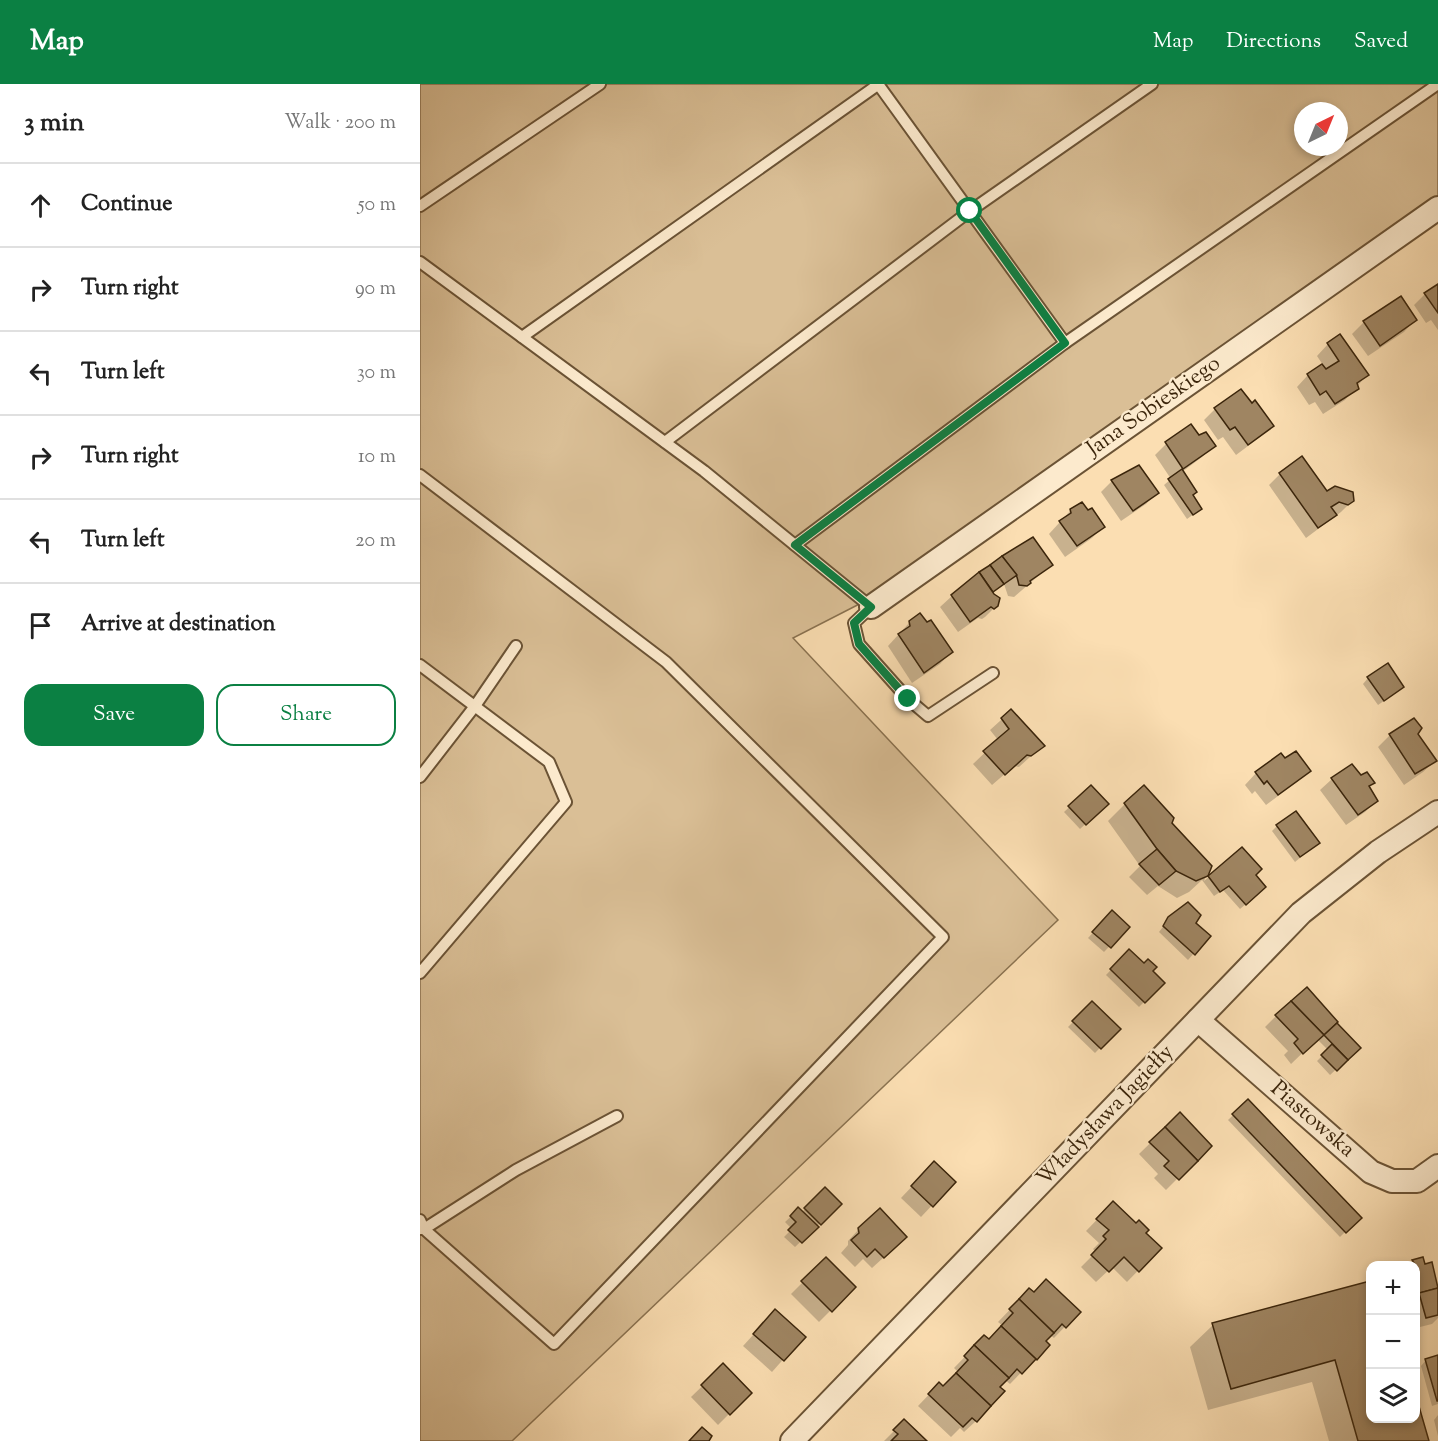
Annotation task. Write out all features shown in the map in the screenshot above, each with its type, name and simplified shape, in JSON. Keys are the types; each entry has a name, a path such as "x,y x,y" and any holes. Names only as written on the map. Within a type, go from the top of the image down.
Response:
{"street":[{"name":"Jana Sobieskiego","path":"871,607 1438,208"},
{"name":"Władysława Jagiełły","path":"792,1441 1301,913 1378,852 1438,812"},
{"name":"Piastowska","path":"1198,1020 1371,1172 1392,1181 1417,1181 1438,1166"}],"lane":[{"path":"420,206 600,84"},
{"path":"522,337 878,84 1065,343"},
{"path":"665,442 970,211 1152,84"},
{"path":"795,545 1065,343 1438,84"},
{"path":"420,262 704,471 871,607 854,623 859,644 908,699 928,716 993,673"},
{"path":"420,475 666,662 943,937 555,1344 422,1226 516,1170 617,1116"},
{"path":"420,777 475,706 516,646"},
{"path":"420,665 549,762 566,802 420,973"}],"shaded area":[{"path":"420,84 1438,84 1438,196 916,575 793,638 1058,920 512,1441 420,1441"}],"building":[{"path":"1438,284 1438,313 1424,293"},
{"path":"1401,296 1417,320 1380,346 1363,321"},
{"path":"1340,334 1369,375 1357,383 1359,389 1335,404 1326,391 1320,395 1307,374 1322,364 1326,369 1339,361 1327,343"},
{"path":"1241,389 1252,403 1255,400 1274,426 1248,445 1235,427 1230,430 1214,408"},
{"path":"1191,424 1199,435 1206,432 1216,446 1183,469 1165,442"},
{"path":"1302,456 1327,491 1335,486 1353,492 1354,501 1348,505 1339,502 1331,507 1337,515 1318,528 1279,473"},
{"path":"1139,465 1159,493 1133,511 1111,480"},
{"path":"1182,469 1197,492 1193,495 1202,509 1193,515 1168,479"},
{"path":"1082,502 1088,510 1092,508 1105,527 1077,546 1059,521 1071,513 1070,509"},
{"path":"1033,537 1053,565 1030,581 1031,583 1027,586 1019,585 1017,577 1002,556"},
{"path":"1002,556 1017,575 1004,584 990,565"},
{"path":"990,565 1004,584 993,592 979,572"},
{"path":"979,572 994,594 1000,598 998,606 994,609 991,607 970,622 951,595"},
{"path":"920,613 927,622 931,620 953,652 924,673 898,634 910,626 909,621"},
{"path":"1388,663 1404,687 1384,701 1367,677"},
{"path":"1011,709 1045,746 1031,756 1027,755 1005,775 983,751 1009,729 1001,718"},
{"path":"1414,718 1422,728 1418,734 1437,761 1415,774 1389,734"},
{"path":"1296,751 1311,771 1278,795 1267,781 1264,784 1255,772 1281,753 1285,758"},
{"path":"1352,764 1361,775 1367,772 1375,783 1369,786 1378,801 1358,815 1331,778"},
{"path":"1091,785 1109,804 1086,825 1068,806"},
{"path":"1144,785 1174,818 1172,823 1212,866 1208,876 1196,881 1176,871 1124,803"},
{"path":"1296,811 1320,843 1300,857 1276,825"},
{"path":"1242,847 1262,869 1256,875 1266,887 1246,905 1229,886 1220,892 1208,876"},
{"path":"1157,849 1176,871 1159,885 1139,864"},
{"path":"1188,902 1201,915 1196,923 1211,936 1195,955 1163,926 1168,917"},
{"path":"1112,910 1130,927 1111,948 1092,932"},
{"path":"1129,949 1144,963 1148,959 1157,967 1153,971 1165,983 1145,1003 1110,969"},
{"path":"1307,987 1338,1022 1324,1035 1291,1001"},
{"path":"1092,1001 1121,1029 1101,1049 1072,1021"},
{"path":"1291,1001 1324,1035 1303,1054 1294,1043 1298,1039 1275,1015"},
{"path":"1337,1023 1361,1048 1348,1060 1324,1035"},
{"path":"1332,1044 1348,1060 1337,1071 1321,1055"},
{"path":"1248,1099 1362,1218 1346,1233 1232,1114"},
{"path":"1180,1112 1212,1146 1198,1161 1165,1127"},
{"path":"1165,1127 1198,1161 1179,1180 1164,1166 1169,1161 1149,1142"},
{"path":"934,1161 956,1182 933,1207 911,1186"},
{"path":"825,1187 842,1204 821,1225 804,1208"},
{"path":"1113,1201 1136,1223 1139,1220 1149,1230 1146,1233 1162,1248 1139,1272 1124,1257 1109,1272 1091,1255 1106,1239 1103,1236 1109,1230 1096,1219"},
{"path":"798,1207 819,1227 802,1243 788,1230 796,1222 790,1216"},
{"path":"880,1208 907,1237 884,1258 875,1249 867,1257 851,1240 859,1233 858,1228"},
{"path":"826,1257 856,1287 832,1312 801,1281"},
{"path":"1423,1257 1425,1264 1432,1262 1438,1288 1420,1293 1420,1261 1412,1260"},
{"path":"1046,1279 1081,1312 1066,1328 1062,1324 1054,1333 1019,1299 1029,1288 1034,1292"},
{"path":"1366,1282 1366,1423 1420,1423 1420,1410 1429,1441 1358,1441 1335,1360 1231,1389 1212,1323"},
{"path":"1438,1288 1438,1315 1426,1318 1420,1293"},
{"path":"1019,1299 1054,1333 1046,1341 1050,1345 1037,1360 1001,1326 1013,1313 1009,1309"},
{"path":"775,1309 806,1337 784,1361 753,1334"},
{"path":"1001,1326 1036,1359 1022,1374 1017,1369 1009,1378 974,1345 984,1335 989,1339"},
{"path":"974,1345 1009,1378 1000,1387 1005,1391 991,1406 956,1373 968,1360 964,1356"},
{"path":"1438,1355 1438,1401 1437,1401 1425,1359"},
{"path":"723,1363 752,1393 730,1415 701,1385"},
{"path":"956,1373 991,1406 977,1422 972,1418 963,1427 928,1394 939,1382 943,1386"},
{"path":"904,1419 927,1441 891,1441 898,1434 893,1430"},
{"path":"702,1427 712,1436 709,1441 689,1441"}],"route":[{"path":"908,699 859,644 854,623 871,607 795,545 1065,343 970,211"}]}
